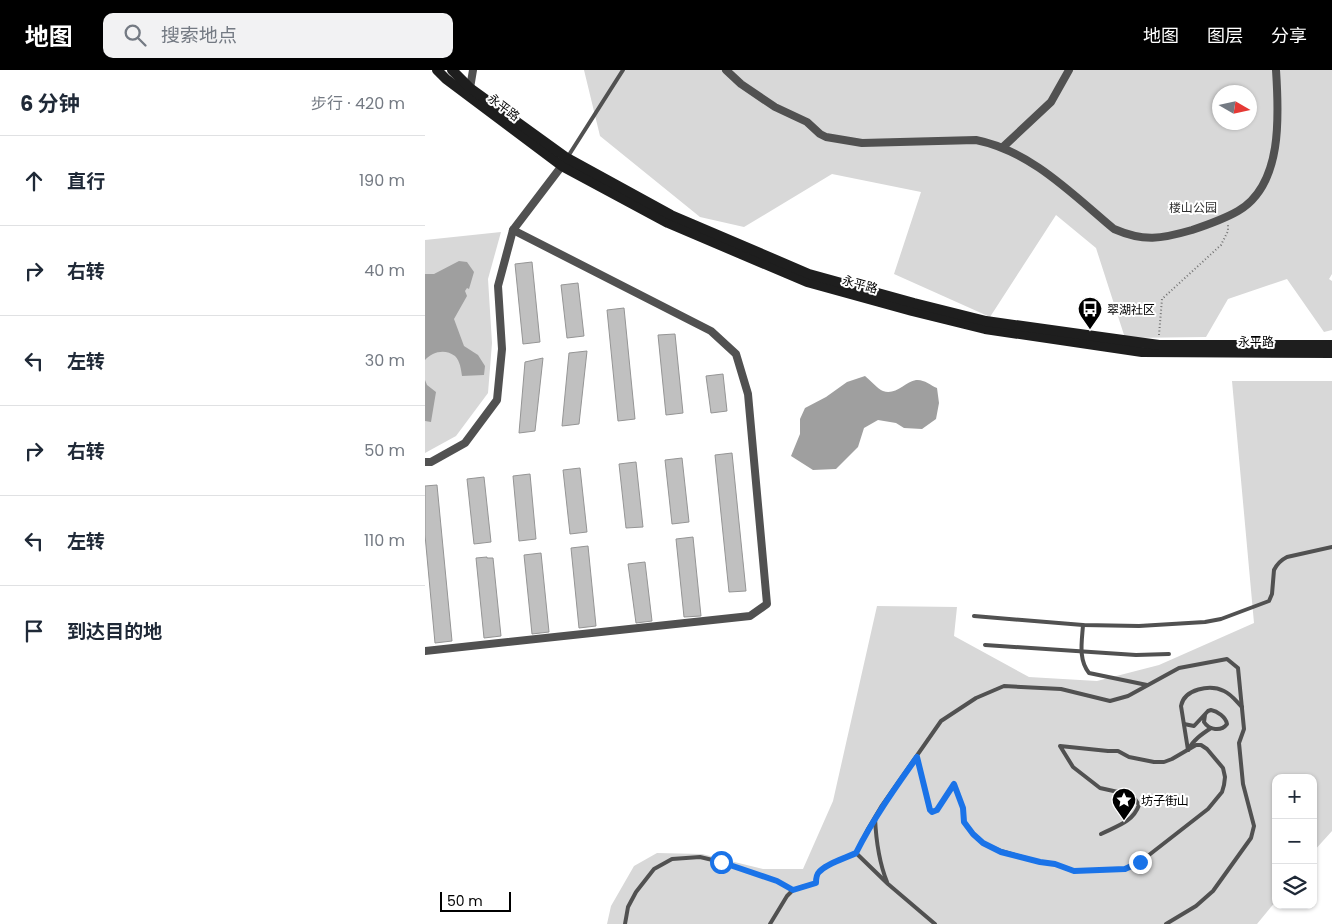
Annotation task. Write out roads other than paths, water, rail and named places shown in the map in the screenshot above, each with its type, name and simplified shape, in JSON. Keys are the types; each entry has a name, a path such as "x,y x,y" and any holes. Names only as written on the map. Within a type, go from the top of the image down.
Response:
{"main road":[{"name":"永平路","path":"437,70 565,162 668,223 807,282 985,329 1142,352 1332,354"},
{"name":"永平路","path":"452,70 470,88 565,162 671,215 809,274 986,321 1159,345 1332,345"}],"street":[{"path":"470,88 473,70"},
{"path":"725,70 741,84 775,107 807,122 826,137 862,143 976,140 988,142 1009,150 1045,171 1114,229 1126,234 1151,239 1168,237 1205,225 1239,210 1255,197 1267,177 1278,131 1276,70"},
{"path":"1003,148 1051,102 1069,70"},
{"path":"425,462 431,462 465,443 497,400 501,349 498,286 513,230 565,162"},
{"path":"425,651 750,616 767,604 748,394 736,354 711,331 513,230"}],"lane":[{"path":"565,162 623,70"},
{"path":"974,616 1083,625 1139,626 1221,620 1269,601 1272,594 1274,570 1282,559 1332,547"},
{"path":"1083,625 1081,651 1084,664 1089,673 1147,685"},
{"path":"985,645 1136,655 1169,654"},
{"path":"770,924 787,896 793,890 816,883 816,877 819,872 828,865 856,853 875,817 941,721 976,698 1004,686 1061,690 1111,701 1128,696 1179,668 1227,659 1237,668 1244,730 1239,743 1243,784 1255,826 1251,838 1213,891 1196,906 1166,924"},
{"path":"1188,750 1181,706 1182,700 1187,694 1192,691 1212,687 1223,690 1242,706"},
{"path":"1184,724 1194,726 1208,711 1213,710 1225,718 1227,724 1223,728 1211,728 1203,722 1205,715"},
{"path":"1188,750 1199,736 1211,728"},
{"path":"917,757 932,812 937,810 954,784 963,808 964,822 983,843 1001,852 1055,864 1074,871 1125,869 1140,862 1208,809 1222,792 1225,777 1223,768 1207,749 1201,745 1164,762 1129,757 1119,751 1060,746 1073,767 1100,788 1133,796 1139,804 1137,812 1129,820 1101,834"},
{"path":"875,817 876,838 883,871 888,884"},
{"path":"856,853 888,884 935,924"},
{"path":"625,924 628,908 636,892 654,869 672,859 700,857 721,862 777,881 793,890"}],"place":[{"name":"翠湖社区","path":"1090,330"},
{"name":"坊子街山","path":"1124,821"}],"park label":[{"name":"楼山公园","path":"1193,207"}]}
